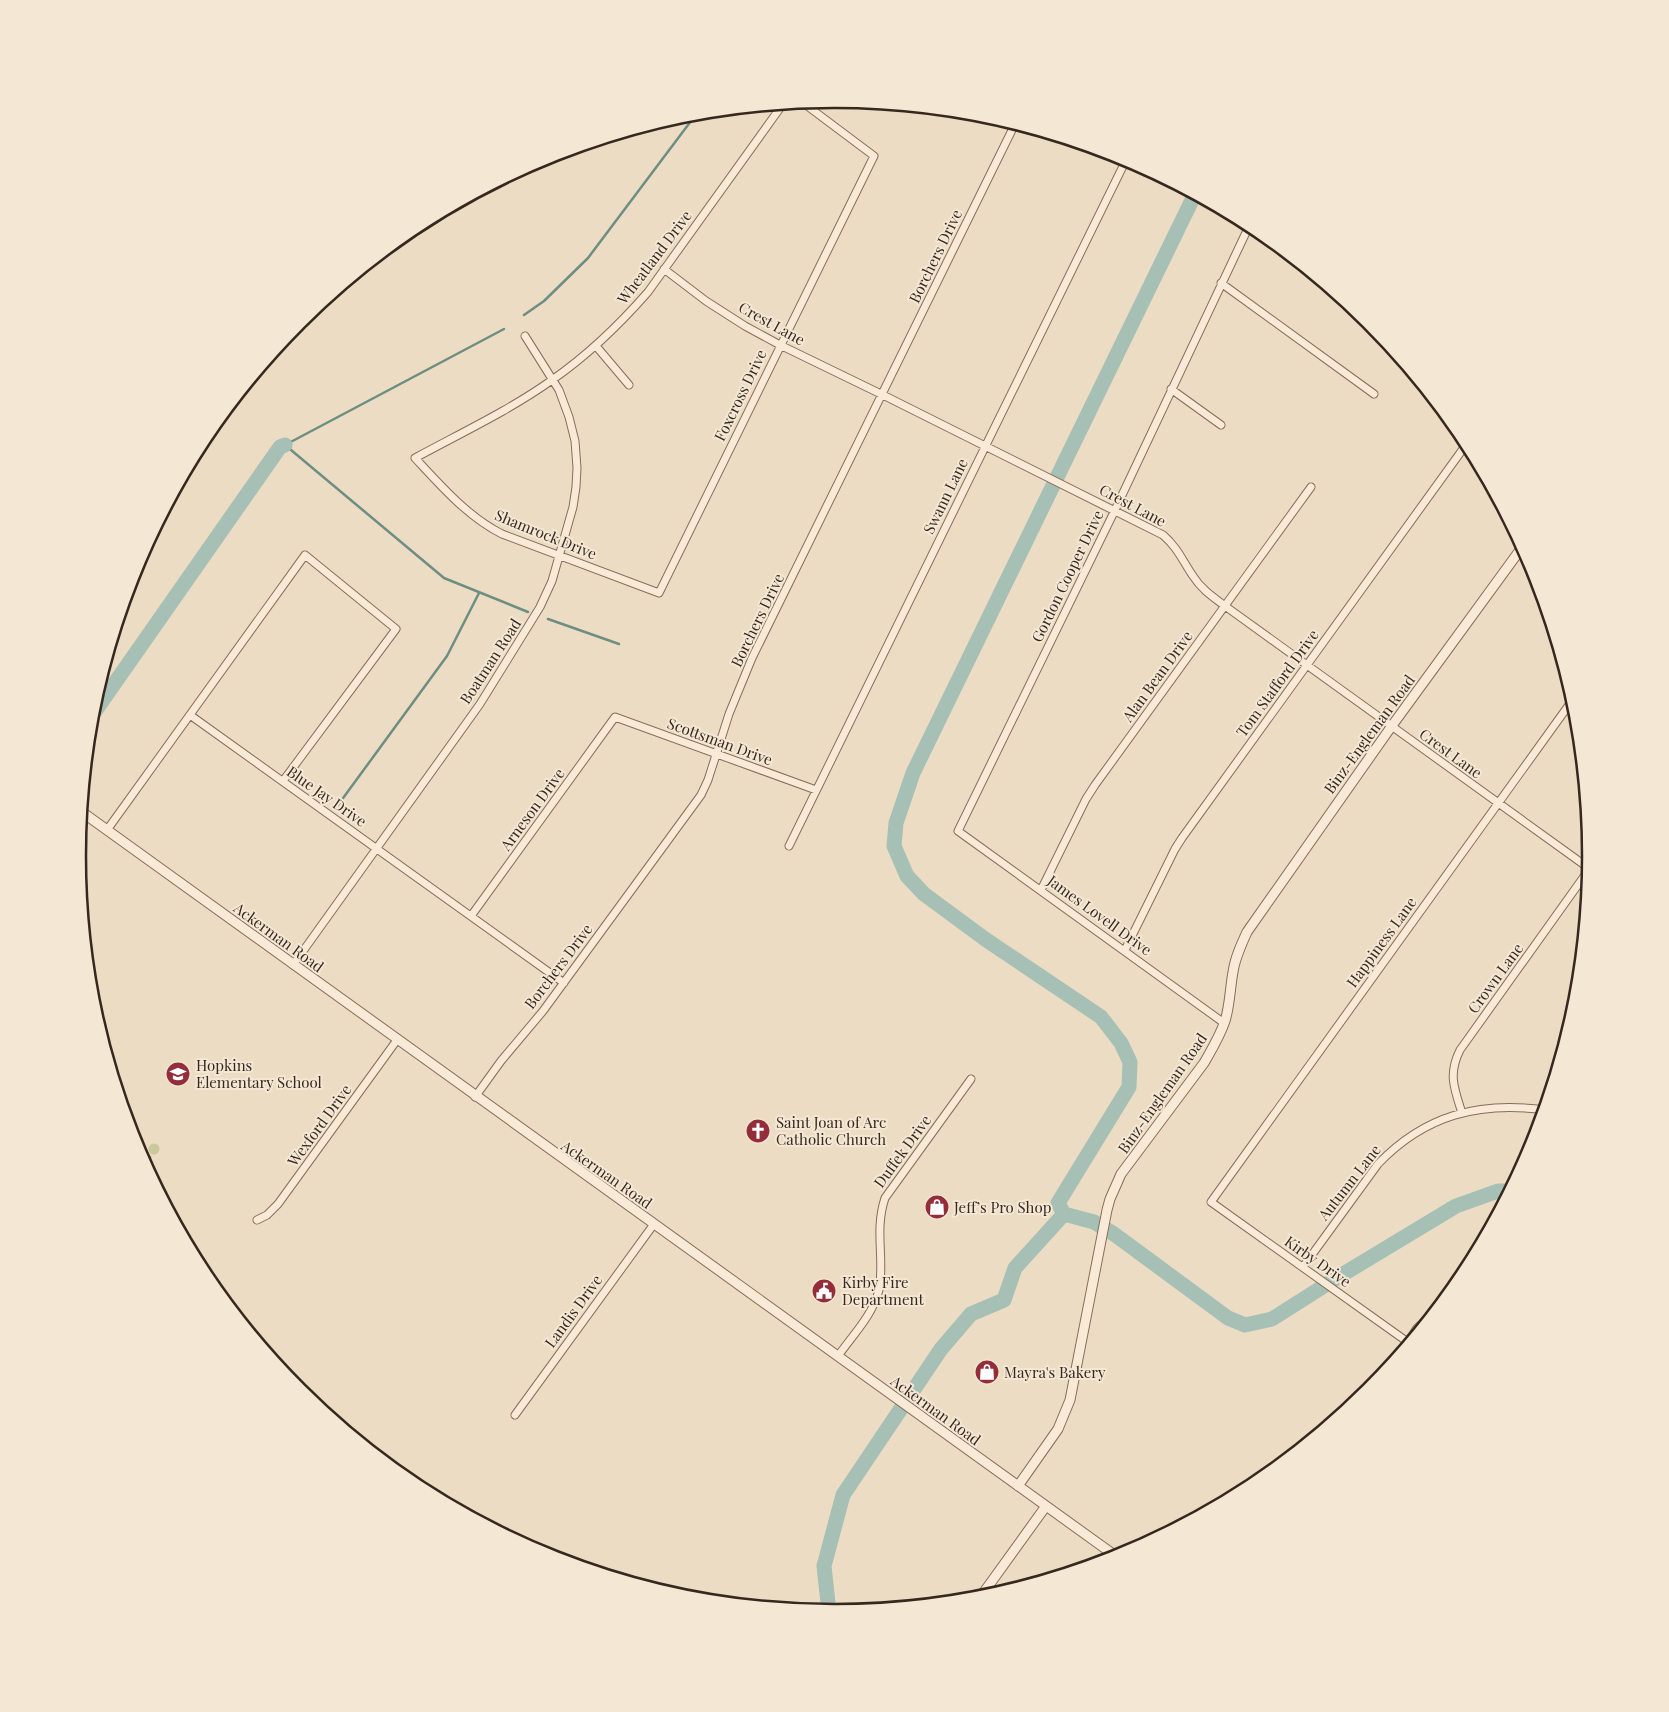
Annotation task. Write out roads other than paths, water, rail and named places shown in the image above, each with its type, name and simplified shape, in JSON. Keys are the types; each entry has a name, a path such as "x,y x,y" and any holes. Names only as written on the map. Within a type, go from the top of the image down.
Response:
{"street":[{"name":"Foxcross Drive","path":"658,593 874,156 811,108"},
{"name":"Wheatland Drive","path":"415,458 519,401 553,380 596,346 648,292 779,110"},
{"name":"Borchers Drive","path":"475,1097 501,1061 564,983 701,795 708,780 729,714 752,658 1012,129"},
{"name":"Swann Lane","path":"789,846 1123,166"},
{"name":"Gordon Cooper Drive","path":"958,831 1246,232"},
{"name":"Crest Lane","path":"664,269 714,306 780,345 883,394 1153,529 1169,540 1179,552 1193,577 1202,588 1225,606 1583,864"},
{"path":"1221,283 1374,394"},
{"name":"Boatman Road","path":"293,965 502,670 547,594 573,507 577,468 575,440 559,390 525,336"},
{"path":"596,346 629,385"},
{"path":"1171,389 1220,425"},
{"name":"Tom Stafford Drive","path":"1125,950 1175,849 1463,449"},
{"name":"Shamrock Drive","path":"415,458 450,495 491,528 502,534 658,593"},
{"name":"Alan Bean Drive","path":"1041,890 1086,799 1095,785 1311,487"},
{"name":"Binz-Engleman Road","path":"1018,1486 1058,1429 1070,1400 1107,1210 1115,1186 1121,1174 1204,1063 1216,1043 1224,1023 1236,959 1247,932 1391,726 1518,553"},
{"path":"107,830 305,555 396,629 283,781"},
{"name":"Happiness Lane","path":"1211,1202 1567,707"},
{"name":"Blue Jay Drive","path":"190,715 564,983"},
{"name":"Scottsman Drive","path":"615,717 816,790"},
{"name":"Arneson Drive","path":"472,916 615,717"},
{"name":"Ackerman Road","path":"88,816 1109,1552"},
{"name":"James Lovell Drive","path":"958,831 1224,1023"},
{"name":"Crown Lane","path":"1462,1113 1452,1074 1454,1062 1460,1050 1582,880"},
{"name":"Wexford Drive","path":"257,1220 267,1215 278,1204 398,1040"},
{"name":"Duffek Drive","path":"838,1356 868,1316 879,1290 878,1226 880,1211 885,1198 971,1079"},
{"name":"Autumn Lane","path":"1306,1269 1378,1164 1416,1132 1431,1124 1462,1113 1508,1106 1538,1109"},
{"name":"Kirby Drive","path":"1211,1202 1405,1340"},
{"name":"Landis Drive","path":"515,1415 654,1224"},
{"path":"987,1588 1046,1506"}],"waterway":[{"path":"524,315 544,301 588,258 690,122"},
{"path":"1064,1214 1058,1203 1129,1087 1130,1062 1121,1043 1101,1017 985,939 924,894 907,876 894,846 896,823 913,773 1192,199"},
{"path":"504,329 285,445 444,578 528,612"},
{"path":"103,699 280,447 285,445"},
{"path":"338,805 447,656 479,593"},
{"path":"548,619 619,644"},
{"path":"828,1604 824,1566 843,1495 941,1349 971,1314 1004,1300 1015,1268 1064,1214 1094,1222 1114,1234 1228,1318 1245,1325 1272,1319 1456,1206 1498,1191 1504,1191"}],"place":[{"name":"Hopkins Elementary School","path":"178,1074"},
{"name":"Saint Joan of Arc Catholic Church","path":"758,1131"},
{"name":"Jeff’s Pro Shop","path":"937,1207"},
{"name":"Kirby Fire Department","path":"824,1291"},
{"name":"Mayra's Bakery","path":"987,1372"}]}
